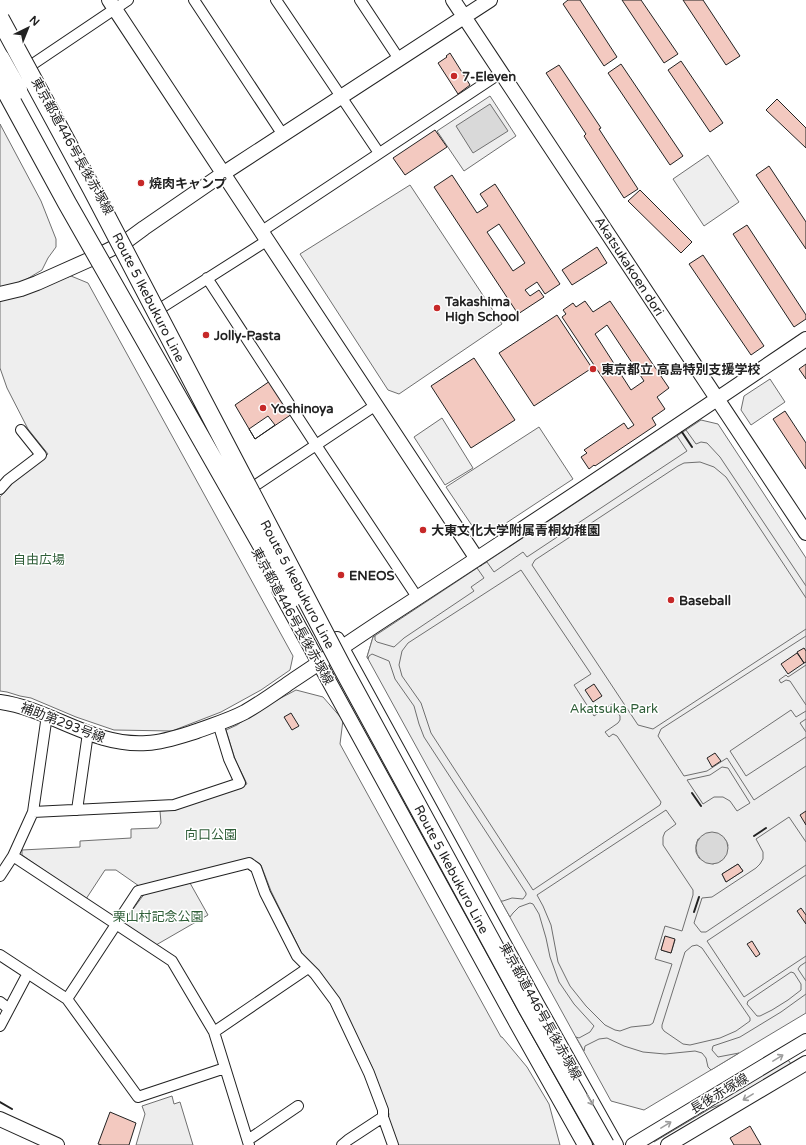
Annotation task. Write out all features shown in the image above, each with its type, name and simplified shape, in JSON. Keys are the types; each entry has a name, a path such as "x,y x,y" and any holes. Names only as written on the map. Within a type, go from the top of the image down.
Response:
{"highway":[{"name":"Route 5 Ikebukuro Line","path":"0,19 96,196 295,591 520,1013 595,1145"},
{"path":"0,42 295,591"},
{"path":"0,58 295,591"},
{"name":"Route 5 Ikebukuro Line","path":"0,80 67,202 295,591 604,1145"}],"main road":[{"name":"Akatsukakoen dori","path":"453,0 806,533"},
{"path":"0,294 37,283 125,242 224,173 490,0"},
{"path":"112,4 477,559"},
{"name":"東京都道446号長後赤塚線","path":"0,11 161,308 342,648 540,1011 616,1145"},
{"name":"東京都道446号長後赤塚線","path":"0,87 93,258 320,663 509,1010 585,1145"},
{"name":"補助第293号線","path":"0,702 17,705 46,715 88,733 118,742 145,743 170,740 243,713 417,597 477,559 806,339"},
{"name":"長後赤塚線","path":"633,1145 806,1041"},
{"name":"長後赤塚線","path":"668,1145 806,1063"},
{"path":"0,1119 57,1145"}],"street":[{"path":"30,66 112,4 128,0"},
{"path":"194,0 283,135"},
{"path":"276,0 379,153"},
{"path":"360,0 399,59"},
{"path":"161,308 207,278 379,153 502,72"},
{"path":"207,278 417,597"},
{"path":"256,485 376,405"},
{"path":"0,489 8,480 41,455 21,430"},
{"path":"0,876 14,856 33,812 46,715"},
{"path":"33,812 174,805 240,783 229,759 218,723"},
{"path":"77,810 88,733"},
{"path":"14,856 172,961 214,1032 248,1143 298,1106"},
{"path":"67,999 138,892 249,863 256,868 265,893 298,956 335,1001 369,1073 383,1110 383,1117 393,1145"},
{"path":"0,955 67,999 138,1097 225,1068"},
{"path":"214,1032 308,968"},
{"path":"0,1026 28,973"},
{"path":"0,1002 9,1009"},
{"path":"342,1145 383,1117"}],"green space":[{"path":"490,96 516,136 464,171 437,131"},
{"path":"0,124 41,201 56,239 56,247 42,270 22,282 0,287"},
{"path":"708,155 739,202 704,226 673,179"},
{"path":"410,185 502,324 399,394 388,390 300,254"},
{"name":"自由広場","path":"71,276 88,283 293,656 290,670 261,690 221,712 172,731 114,730 76,717 31,698 0,691 0,497 16,479 48,454 28,429 7,388 0,368 0,298"},
{"path":"442,418 473,468 445,485 414,437"},
{"name":"Akatsuka Park","path":"701,420 718,424 806,558 806,1013 644,1110 611,1101 367,657 373,637"},
{"path":"539,427 573,479 488,535 477,533 446,487"},
{"name":"向口公園","path":"296,690 323,697 343,720 340,744 501,1037 527,1067 549,1104 560,1145 397,1145 388,1121 389,1114 372,1067 339,999 321,974 302,954 271,891 261,865 250,860 139,886 116,870 105,870 86,899 22,855 22,850 80,847 80,841 131,838 131,829 158,828 161,823 160,811 175,810 247,784 235,759 226,730 237,725 260,709"},
{"name":"栗山村記念公園","path":"190,883 208,915 156,945 126,925 125,920 145,894"},
{"path":"787,1060 791,1064 734,1100 711,1108 654,1142 652,1140"}],"shaded area":[{"path":"490,104 508,131 473,153 456,126"},
{"path":"770,379 785,402 751,425 741,410 744,396"},
{"path":"686,430 696,444 701,442 707,443 720,457 806,586 806,598 726,477 714,467 700,462 684,463 678,466 535,560 532,565 638,725 653,729 806,629 806,636 661,729 658,736 684,776 707,771 727,758 754,800 806,766 806,842 789,817 756,839 763,852 763,859 760,864 712,897 702,898 694,923 701,932 706,932 806,865 806,875 707,941 744,997 806,956 806,962 798,969 806,981 806,994 781,1012 740,1037 713,1046 712,1050 718,1057 739,1053 711,1070 708,1067 706,1058 702,1053 695,1051 665,1054 643,1052 624,1046 607,1038 599,1039 585,1046 584,1051 576,1037 579,1038 590,1032 594,1026 574,1004 559,982 550,957 539,914 533,904 530,903 519,907 510,917 501,901 512,898 523,899 526,893 424,737 414,706 395,679 389,661 372,654 368,659 367,657 373,637 375,636 375,640 377,642 394,647 404,638 474,591 471,587 484,578 477,568 487,562 494,572 523,552 527,557 687,451 677,436","holes":["521,570 591,674 574,685 594,716 612,704 620,716 620,720 605,732 609,737 613,734 617,736 661,802 660,805 533,890 431,733 421,703 402,676 399,665 402,651 408,643","722,767 728,768 750,803 737,811 730,801 723,797 714,797 703,804 687,780 710,775","666,810 676,824 665,832 663,837 663,845 693,890 693,895 682,931 665,926 655,959 672,964 653,1023 650,1025 631,1027 620,1031 615,1030 605,1025 586,1006 570,986 558,962 551,925 537,895","698,839 725,839 728,845 725,856 721,861 713,864 699,858 696,852","738,864 743,871 726,882 722,874","665,937 675,940 671,953 661,950","697,945 702,948 750,1018 750,1021 736,1031 720,1038 690,1045 683,1044 664,1031 662,1025 685,952 692,946","791,972 794,973 801,984 801,990 788,1000 760,1016 757,1016 747,1004 748,1001"]},
{"path":"806,665 806,705 790,681 786,680 781,683 779,680 786,675 788,677"},
{"path":"791,710 796,717 806,711 806,719 800,723 806,732 806,737 746,776 730,751"},
{"path":"709,832 715,832 725,839 728,848 727,854 721,861 715,864 709,864 699,857 696,851 696,845 703,835"},
{"path":"172,1096 174,1104 180,1102 193,1145 136,1145 145,1114 142,1106"}],"building":[{"path":"568,0 580,0 617,57 604,66 563,4"},
{"path":"622,0 641,0 678,54 664,63"},
{"path":"683,0 703,0 740,56 726,65"},
{"path":"450,53 470,85 458,94 438,63"},
{"path":"681,61 723,123 710,132 668,70"},
{"path":"621,64 683,156 670,165 608,73"},
{"path":"559,65 601,128 599,129 638,189 624,198 584,136 586,134 546,73"},
{"path":"777,99 806,128 806,148 766,110"},
{"path":"435,130 447,147 405,175 393,158"},
{"path":"769,166 806,222 806,249 756,175"},
{"path":"452,175 477,213 488,206 480,194 495,184 560,284 545,294 537,282 525,290 530,296 539,290 544,297 518,314 434,187","holes":["499,224 525,263 513,271 487,232"]},
{"path":"640,190 692,242 681,253 628,201"},
{"path":"747,225 806,315 806,319 794,327 733,234"},
{"path":"597,247 607,263 572,285 562,270"},
{"path":"703,255 764,346 751,355 689,264"},
{"path":"585,301 593,312 610,301 669,388 657,397 665,409 652,418 656,425 589,469 581,457 587,453 584,450 624,423 628,429 634,425 562,317 566,314 563,310 573,303 576,307","holes":["607,325 644,381 631,390 595,334"]},
{"path":"557,315 592,368 534,406 499,353"},
{"path":"474,358 515,420 471,448 431,386"},
{"path":"806,364 806,379 799,369"},
{"name":"Yoshinoya","path":"270,381 292,414 255,439 235,405"},
{"path":"785,411 806,443 806,469 773,419"},
{"path":"268,416 275,425 255,439 249,429"},
{"path":"804,648 806,651 806,662 804,663 797,652"},
{"path":"797,653 804,663 788,674 781,664"},
{"path":"594,684 602,696 593,702 585,690"},
{"path":"291,713 299,726 292,730 284,717"},
{"path":"715,753 721,761 712,767 707,758"},
{"path":"806,811 806,825 800,815"},
{"path":"738,864 743,871 726,882 722,874"},
{"path":"801,908 806,915 806,924 797,911"},
{"path":"665,936 675,939 671,953 661,950"},
{"path":"752,941 760,954 756,957 747,944"},
{"path":"110,1112 136,1123 129,1145 98,1144"},
{"path":"750,1126 761,1145 734,1145 730,1138"}],"wall":[{"path":"682,432 692,447"},
{"path":"692,793 701,806"},
{"path":"754,836 766,828"},
{"path":"694,912 699,897"},
{"path":"0,1102 12,1109"}],"place":[{"name":"7-Eleven","path":"454,76"},
{"name":"焼肉キャンプ","path":"141,183"},
{"name":"Takashima High School","path":"437,308"},
{"name":"Jolly-Pasta","path":"206,335"},
{"name":"東京都立 高島特別支援学校","path":"593,369"},
{"name":"Yoshinoya","path":"263,408"},
{"name":"大東文化大学附属青桐幼稚園","path":"423,530"},
{"name":"ENEOS","path":"341,575"},
{"name":"Baseball","path":"671,600"}]}
